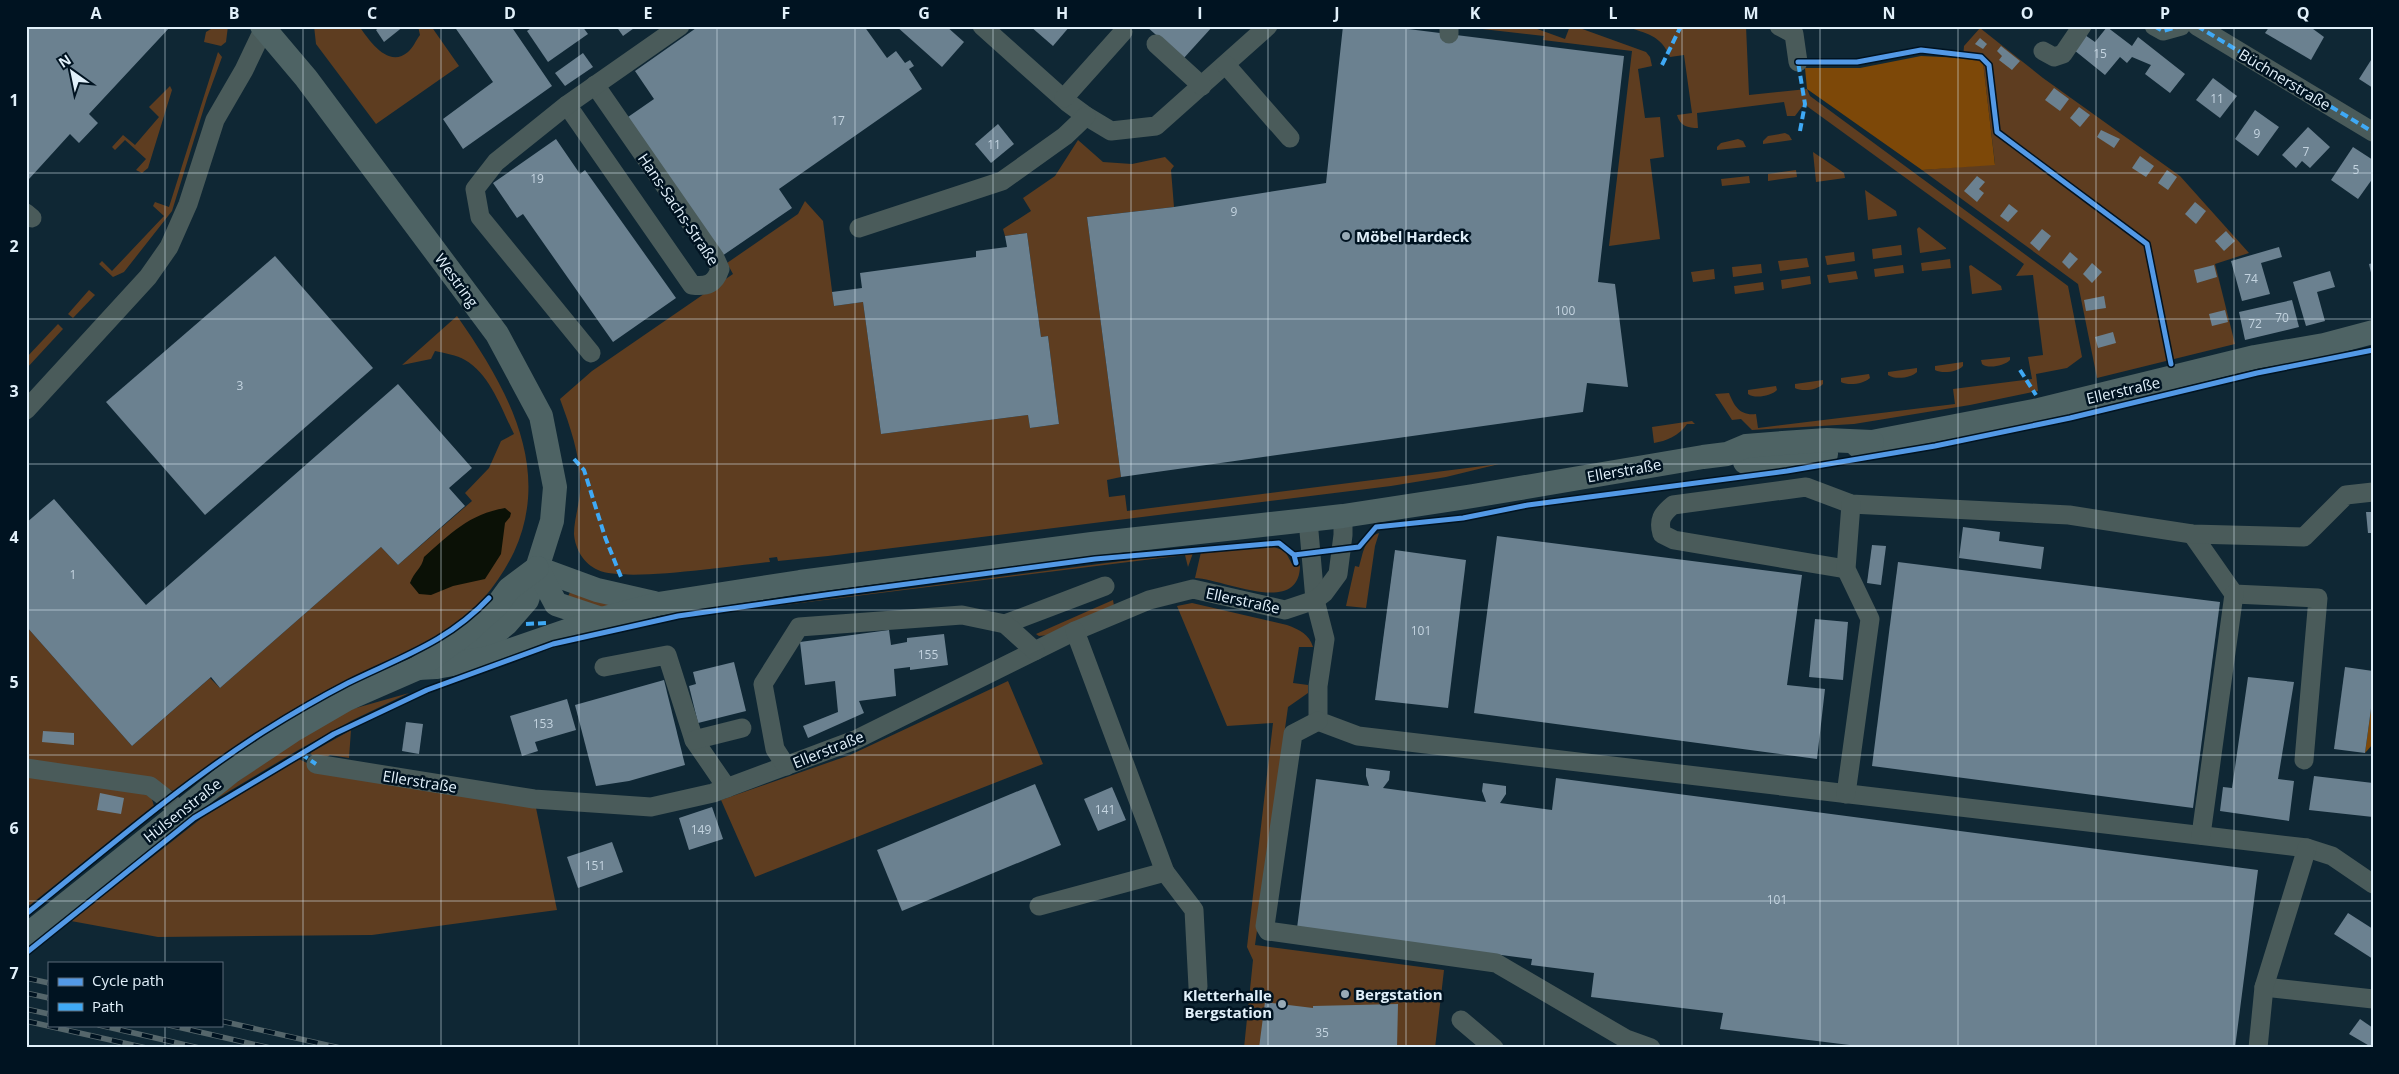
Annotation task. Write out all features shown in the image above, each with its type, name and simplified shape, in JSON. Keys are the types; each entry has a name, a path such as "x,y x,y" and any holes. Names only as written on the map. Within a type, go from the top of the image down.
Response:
{"main road":[{"name":"Westring","path":"266,27 497,334 542,416 555,486 552,521 537,568"},
{"name":"Ellerstraße","path":"427,668 488,658 601,619 658,604 800,582 1092,544 1343,516 1727,454 1746,446 1827,440 1872,442 2039,410 2255,357 2324,345 2373,332"},
{"name":"Ellerstraße","path":"537,568 570,578 597,590 658,604"},
{"path":"427,668 498,604 509,589 537,568 556,604 601,619"},
{"name":"Hülsenstraße","path":"26,936 232,771 292,731 347,699 427,668"}],"street":[{"path":"591,353 480,217 475,189 496,162 566,105 680,26"},
{"path":"982,26 1086,116 1111,131 1156,126 1268,26"},
{"path":"1779,26 1794,34 1798,62"},
{"path":"2043,51 2054,57 2063,54 2082,26"},
{"path":"2154,26 2163,31 2181,26"},
{"name":"Büchnerstraße","path":"2197,26 2373,132"},
{"name":"Westring","path":"26,410 142,284 169,247 188,204 215,120 266,27"},
{"path":"1064,98 1123,32"},
{"path":"1156,44 1202,86"},
{"path":"1226,65 1290,138"},
{"name":"Hans-Sachs-Straße","path":"566,105 692,286 705,287 717,279 720,269 715,258 595,85"},
{"path":"859,228 1002,181 1065,136 1086,116"},
{"path":"1846,569 1674,540 1662,534 1660,524 1663,513 1674,505 1806,487 1851,504 2069,515 2192,534 2304,537 2346,495 2373,492"},
{"path":"1846,794 1870,619 1846,569 1851,504"},
{"name":"Ellerstraße","path":"316,764 534,799 651,807 727,788 855,740 1075,631 1149,600 1193,589 1285,610 1315,600 1324,593 1338,574 1343,535 1343,516"},
{"path":"1308,520 1315,600 1324,639 1318,686 1318,721"},
{"path":"2192,534 2234,594 2201,836"},
{"path":"1005,624 1105,586"},
{"path":"2234,594 2318,598 2304,760"},
{"path":"786,766 775,749 763,684 799,627 962,615 1005,624 1035,651"},
{"path":"1075,631 1165,872 1194,910 1198,987"},
{"path":"604,667 667,655 694,740 727,788"},
{"path":"1650,1048 1626,1039 1496,963 1268,931 1265,926 1294,734 1318,721 1358,736 2308,848 2332,856 2373,884"},
{"path":"694,740 742,728"},
{"path":"26,768 150,786 168,800 179,812"},
{"path":"2258,1048 2264,987 2308,848"},
{"path":"1039,906 1165,872"},
{"path":"2264,987 2373,999"},
{"path":"1460,1020 1494,1048"}],"shaded area":[{"path":"216,26 228,26 226,42 221,46 204,42 206,32"},
{"path":"314,26 359,26 380,51 393,57 401,56 408,52 420,35 418,26 431,26 459,66 376,124 316,44"},
{"path":"1529,26 1565,39 1570,26 1574,26 1646,52 1650,57 1652,66 1638,69 1645,118 1660,117 1664,157 1650,159 1660,239 1609,246 1632,51 1543,40 1544,36 1465,27"},
{"path":"1625,26 1746,26 1749,95 1807,89 1810,96 2068,286 2082,357 2067,368 2036,374 2038,391 1970,405 1854,424 1752,430 1741,419 1732,420 1715,394 1729,393 1738,409 1742,412 1756,414 1758,428 1955,404 1953,389 2032,379 2028,357 2043,355 2033,275 2016,276 2024,264 1804,104 1795,116 1787,116 1784,102 1697,113 1698,128 1685,126 1680,122 1677,115 1692,113 1684,55 1670,57 1658,40"},
{"path":"1980,28 2043,78 2180,176 2249,253 2215,264 2235,344 2097,378 2078,284 1922,170 1995,164 1983,63 1963,58 1964,46"},
{"path":"218,52 222,57 207,98 172,211 124,272 113,277 99,264 102,261 112,271 164,216 153,206 155,202 169,207"},
{"path":"1921,56 1963,58 1983,62 1995,165 1922,170 1807,89 1805,68 1860,68"},
{"path":"170,86 172,90 148,168 142,173 136,170 146,159 125,140 115,150 112,147 123,135 135,145 159,117 149,107"},
{"path":"1785,133 1792,140 1763,144 1763,141 1768,136"},
{"path":"1738,139 1743,141 1746,147 1717,150 1721,143"},
{"path":"1078,140 1103,162 1132,164 1165,157 1174,166 1171,170 1174,207 1087,217 1121,477 1107,480 1109,497 1125,495 1127,511 1499,464 1446,477 1391,486 828,556 778,561 777,557 769,558 770,562 632,575 612,574 598,570 588,564 578,550 575,540 575,524 580,492 579,468 572,433 560,399 592,371 733,274 727,263 798,214 805,201 823,221 834,306 863,302 881,434 1028,415 1030,428 1059,424 1048,336 1041,337 1027,233 1005,236 1003,229 1031,211 1023,198 1055,176"},
{"path":"1813,152 1844,173 1845,178 1816,182"},
{"path":"1796,170 1797,177 1768,181 1768,174"},
{"path":"1749,176 1750,183 1722,186 1721,179"},
{"path":"1865,190 1896,211 1897,216 1868,220"},
{"path":"1919,227 1946,249 1920,253 1917,229"},
{"path":"1901,245 1902,255 1873,259 1872,249"},
{"path":"1854,252 1855,261 1827,265 1825,256"},
{"path":"1807,258 1809,267 1780,271 1778,261"},
{"path":"1950,259 1951,268 1922,271 1921,263"},
{"path":"1761,264 1762,273 1733,277 1732,267"},
{"path":"1903,265 1904,273 1875,277 1874,269"},
{"path":"1971,265 2001,286 2002,290 1972,294 1969,266"},
{"path":"1714,269 1715,279 1693,282 1691,272"},
{"path":"1856,271 1858,279 1829,283 1827,275"},
{"path":"1810,276 1811,284 1782,289 1781,280"},
{"path":"1763,282 1764,290 1735,294 1734,286"},
{"path":"89,290 95,295 73,318 68,314"},
{"path":"457,316 492,370 507,399 518,428 526,458 528,489 525,520 514,552 508,563 478,605 437,638 355,676 297,707 235,748 174,792 156,781 26,764 26,626 132,746 210,678 220,688 381,547 398,565 472,501 465,493 489,468 501,441 514,434 500,404 482,374 474,366 458,357 435,351 431,359 402,365"},
{"path":"58,324 63,329 26,369 26,358"},
{"path":"2010,357 2010,360 2004,364 1996,366 1985,366 1981,360"},
{"path":"1963,362 1961,368 1954,371 1942,372 1935,370 1935,366"},
{"path":"1917,368 1917,372 1907,377 1899,378 1888,375 1888,372"},
{"path":"1869,374 1870,378 1860,383 1848,384 1841,382 1841,378"},
{"path":"1823,380 1821,386 1814,389 1802,390 1795,388 1795,384"},
{"path":"1776,386 1777,390 1767,395 1759,397 1748,394 1748,390"},
{"path":"1692,421 1695,424 1687,424 1672,437 1654,443 1652,427"},
{"path":"505,508 511,513 505,523 501,554 485,579 453,586 431,595 419,594 410,583 422,564 424,557 470,520"},
{"path":"1379,533 1375,546 1366,608 1346,606 1355,566 1359,567 1367,543 1374,535"},
{"path":"1274,547 1285,551 1292,564 1300,564 1297,580 1288,589 1275,592 1259,592 1195,578 1201,552"},
{"path":"1193,553 1188,567 1185,555 703,615"},
{"path":"570,592 616,604 601,610 566,601"},
{"path":"1113,600 1114,606 1048,635 1039,636 1036,634"},
{"path":"1192,603 1287,625 1303,633 1313,647 1299,647 1293,683 1308,685 1308,693 1288,707 1255,945 1444,970 1435,1048 1244,1048 1253,960 1247,947 1273,723 1227,726 1177,606"},
{"path":"1008,681 1043,764 755,877 721,800 850,755"},
{"path":"409,693 353,720 300,749 196,811 305,734 349,710"},
{"path":"2373,694 2373,744 2365,753"},
{"path":"351,730 349,758 330,755 319,762 310,753"},
{"path":"299,759 313,766 535,803 557,910 372,935 158,937 71,921 203,817"},
{"path":"26,772 69,777 151,796 154,806 30,905 26,904"}],"building":[{"path":"26,26 171,26 89,114 98,123 79,143 70,134 29,179 26,176"},
{"path":"381,26 404,26 384,42 376,30"},
{"path":"454,26 511,26 552,86 463,149 443,119 493,82"},
{"path":"534,26 582,26 588,34 548,62 527,31"},
{"path":"616,26 637,26 623,36"},
{"path":"699,26 864,26 887,58 896,51 905,63 910,60 914,66 909,69 922,89 779,189 792,208 722,256 628,117 654,99 635,71"},
{"path":"896,26 946,26 964,42 942,67"},
{"path":"1030,26 1070,26 1053,46"},
{"path":"1146,26 1213,26 1183,59"},
{"name":"Möbel Hardeck","path":"1343,26 1384,26 1624,56 1598,282 1615,284 1628,387 1587,383 1583,412 1121,477 1087,217 1174,207 1326,183"},
{"path":"2270,26 2309,26 2324,37 2311,60 2265,33"},
{"path":"2107,27 2132,46 2138,37 2185,74 2170,93 2145,74 2151,65 2132,57 2127,63 2120,57 2105,75 2074,50 2085,35 2095,42"},
{"path":"1980,38 1987,44 1983,49 1975,44"},
{"path":"2001,46 2020,61 2012,70 1999,60 2002,56 1997,51"},
{"path":"583,53 593,67 565,86 555,73"},
{"path":"2373,57 2373,88 2359,79"},
{"path":"2213,78 2237,96 2220,118 2196,100"},
{"path":"2054,88 2069,99 2060,111 2045,100"},
{"path":"2079,107 2090,115 2080,127 2070,118"},
{"path":"2255,110 2279,127 2258,156 2235,139"},
{"path":"998,124 1014,144 991,163 975,144"},
{"path":"2308,127 2330,147 2310,168 2302,161 2296,168 2282,155"},
{"path":"2101,130 2120,139 2114,148 2097,137"},
{"path":"556,139 580,174 585,170 676,298 613,342 523,214 517,218 493,183"},
{"path":"2353,147 2373,160 2373,178 2358,199 2331,180"},
{"path":"2140,156 2154,166 2146,177 2132,168"},
{"path":"2167,170 2177,177 2168,190 2158,183"},
{"path":"1977,176 1985,182 1979,189 1984,193 1977,202 1964,191"},
{"path":"2195,202 2206,211 2196,224 2185,214"},
{"path":"2009,204 2018,211 2008,222 2000,216"},
{"path":"2042,229 2051,236 2039,251 2030,243"},
{"path":"2226,231 2235,241 2224,251 2215,241"},
{"path":"1027,233 1041,337 1048,336 1059,424 1030,428 1028,415 881,434 863,302 834,306 832,292 862,288 860,273 976,257 976,251 1007,247 1005,236"},
{"path":"2279,247 2282,257 2261,263 2270,294 2242,301 2231,261"},
{"path":"2070,252 2078,259 2069,269 2062,262"},
{"path":"275,256 373,368 205,515 106,402"},
{"path":"2092,263 2102,272 2092,283 2083,274"},
{"path":"2373,263 2373,277 2372,277 2369,264"},
{"path":"2214,265 2217,277 2197,283 2194,270"},
{"path":"2330,271 2335,287 2317,292 2325,321 2306,326 2293,282"},
{"path":"2104,296 2106,308 2086,311 2084,300"},
{"path":"2292,300 2299,327 2245,340 2239,312"},
{"path":"2225,310 2228,322 2212,326 2209,314"},
{"path":"2113,332 2116,343 2098,348 2095,337"},
{"path":"398,384 472,468 449,488 465,506 398,565 381,547 220,688 211,677 132,746 26,626 26,523 54,499 146,605"},
{"path":"2366,512 2373,512 2373,533 2368,533"},
{"path":"1963,527 2000,532 1999,541 2044,547 2041,569 1959,558"},
{"path":"1497,536 1802,575 1787,685 1825,689 1817,759 1474,713"},
{"path":"1872,545 1886,546 1881,585 1867,583"},
{"path":"1395,550 1466,560 1448,708 1375,700"},
{"path":"1898,562 2220,602 2193,808 1872,766"},
{"path":"1815,619 1848,622 1843,680 1809,677"},
{"path":"889,630 891,645 907,642 907,638 944,634 948,665 910,670 910,667 894,669 896,696 859,701 864,713 808,738 803,726 838,712 835,681 805,685 800,642"},
{"path":"734,662 746,711 698,723 689,686 696,684 693,672"},
{"path":"2345,667 2373,671 2373,694 2365,753 2334,749"},
{"path":"2248,677 2294,682 2278,779 2294,781 2289,821 2220,811 2223,787 2232,788"},
{"path":"664,680 685,765 629,781 596,786 575,705"},
{"path":"567,699 576,730 535,742 538,751 522,756 510,716"},
{"path":"406,722 423,724 419,754 402,751"},
{"path":"43,731 74,733 74,745 42,742"},
{"path":"1366,768 1390,771 1389,780 1383,788 1486,802 1482,791 1483,783 1506,786 1506,794 1500,803 1552,810 1556,778 2258,870 2235,1048 1874,1048 1720,1029 1723,1013 1591,997 1594,973 1531,965 1532,959 1297,928 1316,779 1369,786"},
{"path":"2314,776 2373,783 2373,817 2309,810"},
{"path":"1035,784 1061,845 902,911 877,850"},
{"path":"1112,787 1126,820 1098,831 1084,799"},
{"path":"100,793 124,798 121,814 97,810"},
{"path":"712,807 723,839 689,850 679,818"},
{"path":"612,842 623,872 578,888 567,857"},
{"path":"2348,913 2373,929 2373,959 2334,934"},
{"path":"1265,1002 1313,1008 1313,1006 1398,1004 1397,1048 1259,1048"},
{"path":"2360,1019 2373,1028 2373,1048 2349,1034"}],"railway":[{"path":"26,978 48,983"},
{"path":"26,993 48,998"},
{"path":"26,1009 48,1014"},
{"path":"26,1021 48,1026"},
{"path":"222,1021 340,1048"},
{"path":"48,1026 146,1048"},
{"path":"103,1026 199,1048"},
{"path":"173,1026 270,1048"}],"marked path":[{"path":"1662,65 1681,26"},
{"path":"2154,26 2163,31 2181,26"},
{"path":"2197,26 2373,132"},
{"path":"1800,62 1798,62 1805,104 1800,131"},
{"path":"2020,370 2036,395"},
{"path":"574,459 584,470 605,537 621,577"},
{"path":"526,624 546,623"},
{"path":"301,754 316,764"}],"cycle path":[{"path":"1798,62 1857,62 1921,50 1981,57 1989,65 1997,132 2147,244 2171,364"},
{"path":"1294,555 1359,547 1376,527 1463,518 1528,505 1787,471 1935,446 2070,418 2257,373 2373,350"},
{"path":"26,953 194,818 334,734 427,690 553,644 678,616 1095,559 1279,543 1294,555 1296,563"},
{"path":"26,914 201,774 305,707 348,683 440,637 457,626 489,598"}],"place":[{"name":"Möbel Hardeck","path":"1346,236"},
{"name":"Bergstation","path":"1345,994"},
{"name":"Kletterhalle Bergstation","path":"1282,1004"}]}
